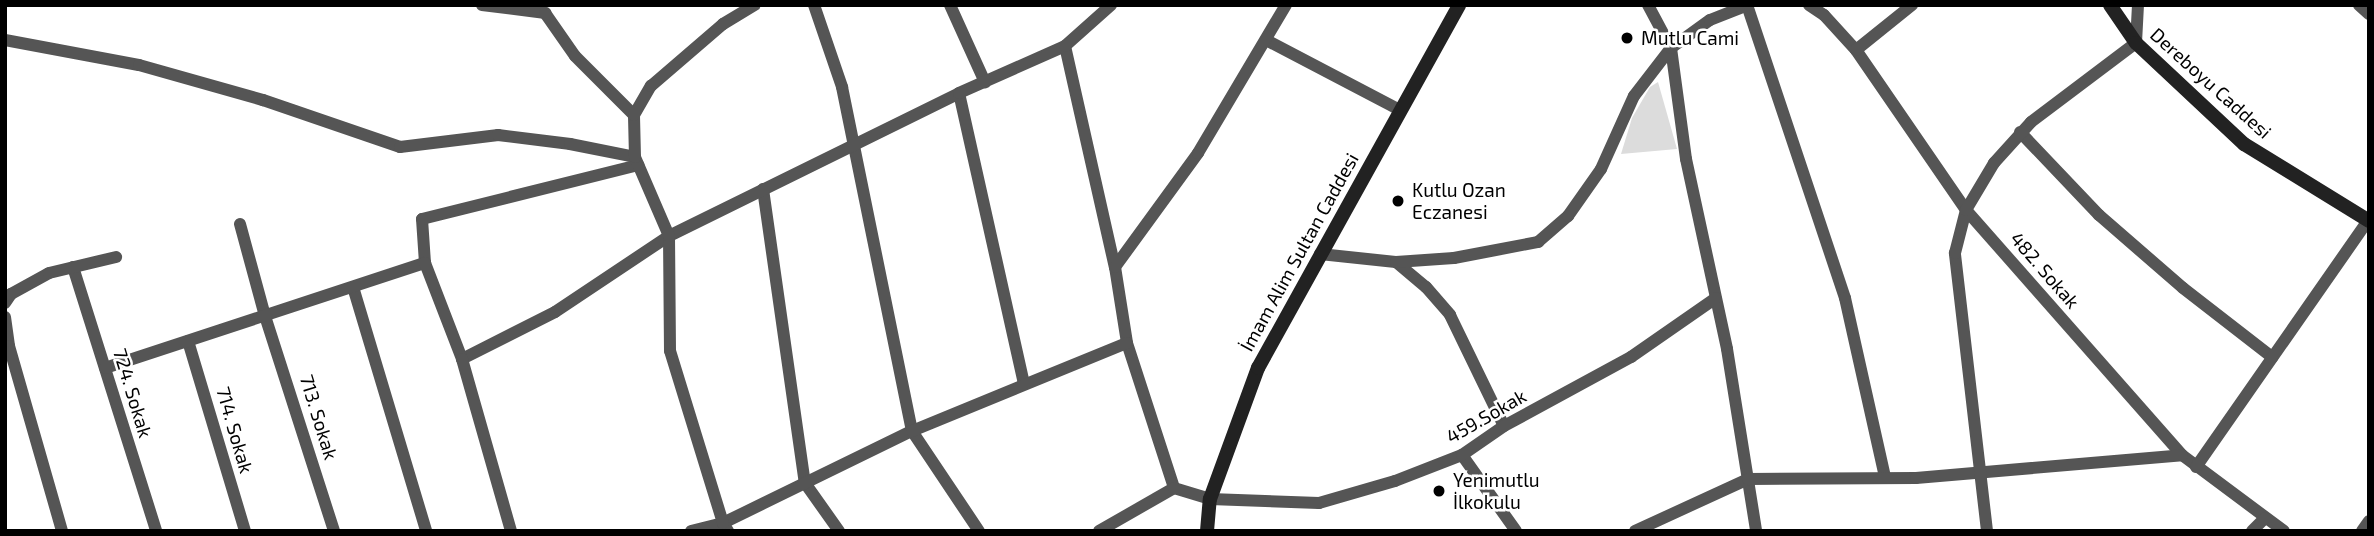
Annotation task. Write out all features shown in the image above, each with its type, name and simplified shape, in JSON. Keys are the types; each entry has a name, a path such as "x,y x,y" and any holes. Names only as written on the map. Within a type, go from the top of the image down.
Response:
{"street":[{"path":"482,5 545,13 575,56 634,115"},
{"path":"725,527 670,351 668,236 637,161 634,115 650,86 723,24 755,5"},
{"path":"814,5 842,87 912,431 979,531"},
{"path":"950,5 985,82"},
{"path":"462,359 555,312 668,236 959,93 1065,46 1111,5"},
{"path":"1115,267 1198,153 1286,5"},
{"name":"İmam Alim Sultan Caddesi","path":"1207,531 1210,499 1258,368 1459,5"},
{"path":"1648,5 1671,48 1686,159 1716,298 1756,531"},
{"path":"1320,254 1396,262 1454,258 1538,242 1568,216 1601,169 1634,96 1671,48 1710,20 1747,5 1845,298 1885,477"},
{"name":"482. Sokak","path":"1809,5 1824,15 1856,50 1966,210 2182,455 2284,531"},
{"path":"1856,50 1912,5"},
{"name":"Dereboyu Caddesi","path":"2110,5 2136,43 2244,144 2369,220"},
{"path":"1987,531 1955,253 1966,210 1994,163 2020,132 2136,43 2138,5"},
{"path":"2359,5 2369,14"},
{"path":"5,40 139,65 263,100 400,147 498,135 570,144 637,161"},
{"path":"1266,40 1399,110"},
{"path":"1065,46 1115,267 1127,342 1174,488 1099,531"},
{"path":"959,93 1024,384"},
{"path":"2020,132 2099,215 2183,288 2272,358"},
{"path":"511,531 462,359 425,263 422,219 637,161"},
{"path":"763,189 805,483 839,531"},
{"path":"2196,467 2369,220"},
{"name":"713. Sokak","path":"240,224 265,316 334,531"},
{"path":"5,303 11,294 40,278 116,257"},
{"path":"1396,262 1426,287 1450,315 1504,426"},
{"path":"105,368 425,263"},
{"name":"724. Sokak","path":"73,267 156,531"},
{"path":"354,287 426,531"},
{"name":"459.Sokak","path":"1174,488 1210,499 1319,503 1395,481 1462,455 1504,426 1631,357 1716,298"},
{"path":"5,317 9,346 62,531"},
{"name":"714. Sokak","path":"188,341 244,531"},
{"path":"691,531 725,527 805,483 912,431 1127,342"},
{"path":"1462,455 1516,531"},
{"path":"1635,531 1748,480 1980,473 2097,460 2182,455"},
{"path":"2252,531 2265,517"},
{"path":"2362,531 2369,521"}],"shaded area":[{"path":"1658,82 1677,149 1621,154 1632,118 1650,87"}],"place":[{"name":"Mutlu Cami","path":"1627,38"},
{"name":"Kutlu Ozan Eczanesi","path":"1398,201"},
{"name":"Yenimutlu İlkokulu","path":"1439,491"}]}
